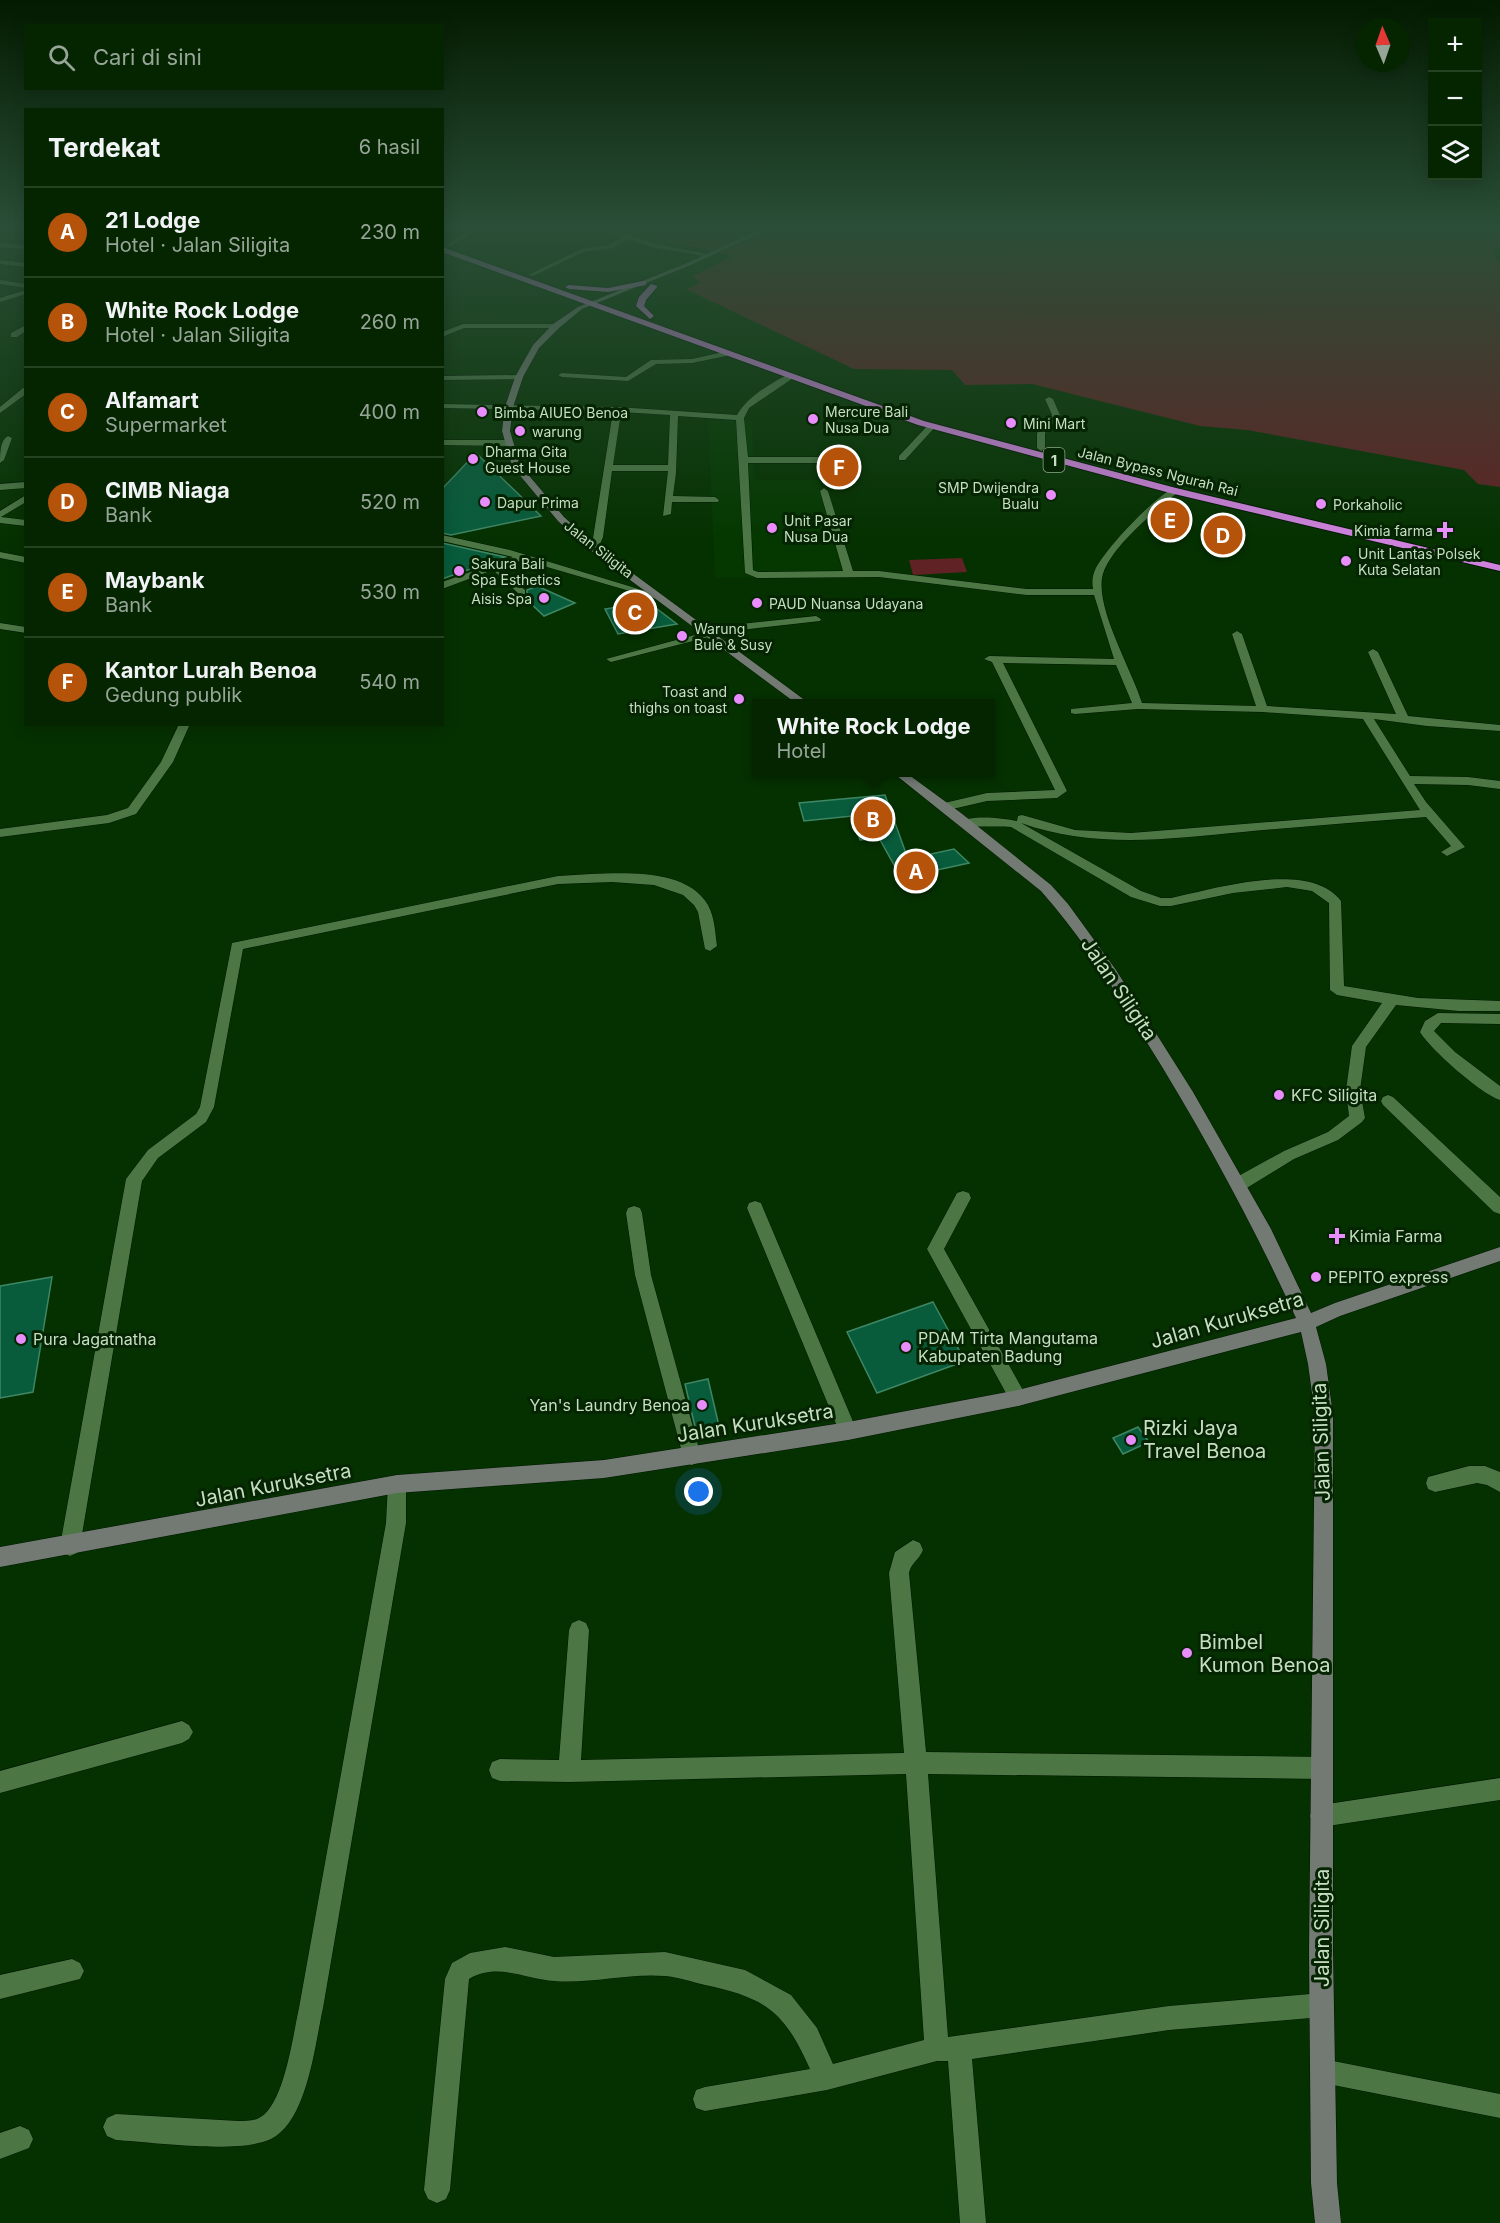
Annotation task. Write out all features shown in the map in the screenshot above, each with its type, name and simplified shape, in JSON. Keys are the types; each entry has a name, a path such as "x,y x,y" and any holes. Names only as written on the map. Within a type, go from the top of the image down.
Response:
{"highway":[{"name":"Jalan Bypass Ngurah Rai","path":"677,333 932,426 1174,491 1500,568"},
{"name":"Jalan Bypass Ngurah Rai","path":"695,333 935,419 1041,448 1500,559"}],"main road":[{"name":"Jalan Siligita","path":"550,333 536,347 519,378 509,407 506,419 508,443 516,466 545,503 594,549 798,699"},
{"name":"Jalan Siligita","path":"904,777 1046,888 1063,907 1111,973 1155,1042 1239,1184 1307,1323 1317,1364 1324,1415 1322,2005 1324,2183 1328,2223"},
{"name":"Jalan Kuruksetra","path":"0,1557 70,1546 397,1484 604,1469 848,1431 1017,1398 1307,1323 1335,1310 1500,1254"}],"street":[{"path":"562,375 628,379 654,362 692,361 728,353"},
{"path":"792,376 781,381 746,407 740,418 744,460 748,572 757,575 879,574 1027,592 1099,592"},
{"path":"444,378 519,378"},
{"path":"0,411 24,392"},
{"path":"1041,448 1041,433 1056,415 1049,399"},
{"path":"444,406 617,409 740,418"},
{"path":"594,549 598,537 617,409"},
{"path":"666,514 672,468 674,412"},
{"path":"902,458 932,426"},
{"path":"0,460 8,438"},
{"path":"444,442 508,443"},
{"path":"744,460 836,459"},
{"path":"607,468 672,468"},
{"path":"0,487 24,485"},
{"path":"824,491 849,574"},
{"path":"1137,706 1132,685 1114,647 1097,577 1102,567 1136,524 1174,491"},
{"path":"0,515 24,499"},
{"path":"668,500 715,500"},
{"path":"13,506 24,509"},
{"path":"0,520 24,523"},
{"path":"444,538 521,556 660,597"},
{"path":"444,585 521,556"},
{"path":"2,557 24,560"},
{"path":"494,566 522,592"},
{"path":"611,659 732,628 816,619"},
{"path":"0,626 24,630"},
{"path":"1237,634 1263,709"},
{"path":"1373,652 1403,718"},
{"path":"944,807 987,797 1057,794 1061,791 991,659 1039,662 1121,662"},
{"path":"1075,711 1137,706 1263,709 1403,718 1427,723 1500,728"},
{"path":"1367,716 1430,813 1459,847 1447,852"},
{"path":"0,833 109,819 132,811 166,762 184,726"},
{"path":"1408,780 1468,781 1500,785"},
{"path":"960,820 1000,815 1019,818 1039,827 1067,834 1140,837 1430,813"},
{"path":"960,820 1014,824 1136,894 1160,902 1171,902 1233,889 1287,883 1315,887 1335,901 1337,990 1391,1001 1448,1006 1500,1006"},
{"path":"70,1546 134,1179 153,1154 201,1119 207,1107 237,946 558,880 604,877 653,880 692,893 705,912 710,946"},
{"path":"1239,1184 1289,1155 1333,1136 1357,1118 1353,1090 1359,1046 1391,1001"},
{"path":"1500,1019 1438,1018 1430,1025 1427,1032 1430,1038 1500,1094"},
{"path":"1388,1101 1500,1207"},
{"path":"963,1198 935,1249 1017,1398"},
{"path":"755,1208 848,1431"},
{"path":"634,1213 643,1275 692,1456"},
{"path":"1435,1483 1478,1474 1493,1477 1500,1483"},
{"path":"116,2127 238,2134 256,2132 268,2127 281,2112 295,2075 311,2008 396,1523 397,1484"},
{"path":"913,1550 902,1559 899,1573 916,1763 948,2049 973,2223"},
{"path":"569,1771 579,1630"},
{"path":"0,1782 182,1732"},
{"path":"500,1770 569,1771 916,1763 1322,1768"},
{"path":"1322,1816 1500,1789"},
{"path":"436,2190 457,1979 460,1971 470,1965 505,1959 554,1969 665,1964 745,1982 783,2003 808,2037 827,2078"},
{"path":"0,1987 72,1971"},
{"path":"705,2099 827,2078 948,2049 1169,2018 1322,2005"},
{"path":"1323,2071 1500,2106"}],"shaded area":[{"path":"778,333 1500,333 1500,487 1478,484 1464,470 1247,430 1200,426 1032,384 965,385 952,370 854,369"},
{"name":"Unit Pasar Nusa Dua","path":"708,420 752,421 755,480 820,480 844,576 715,578"},
{"path":"962,558 967,572 913,575 909,560"}],"building":[{"name":"Dapur Prima","path":"476,453 541,516 451,535 444,533 444,487"},
{"name":"Sakura Bali Spa Esthetics","path":"444,543 505,557 444,578"},
{"name":"Aisis Spa","path":"537,586 575,603 544,616 523,596 527,596 527,590"},
{"path":"648,602 677,624 618,634 605,609"},
{"path":"885,795 908,859 954,849 969,863 914,875 917,886 908,890 879,838 860,840 852,816 804,821 799,803"},
{"name":"Pura Jagatnatha","path":"52,1277 33,1392 0,1398 0,1286"},
{"name":"PDAM Tirta Mangutama Kabupaten Badung","path":"933,1302 965,1361 877,1393 847,1332"},
{"name":"Yan's Laundry Benoa","path":"708,1379 719,1426 696,1431 685,1384"},
{"name":"Rizki Jaya Travel Benoa","path":"1138,1427 1149,1442 1123,1454 1113,1438"}],"place":[{"name":"Bimba AIUEO Benoa","path":"482,412"},
{"name":"Mercure Bali Nusa Dua","path":"813,419"},
{"name":"Mini Mart","path":"1011,423"},
{"name":"warung","path":"520,431"},
{"name":"Dharma Gita Guest House","path":"473,459"},
{"name":"Kantor Lurah Benoa","path":"839,467"},
{"name":"SMP Dwijendra Bualu","path":"1051,495"},
{"name":"Dapur Prima","path":"485,502"},
{"name":"Porkaholic","path":"1321,504"},
{"name":"Maybank","path":"1170,520"},
{"name":"Unit Pasar Nusa Dua","path":"772,528"},
{"name":"Kimia farma","path":"1445,530"},
{"name":"CIMB Niaga","path":"1223,535"},
{"name":"Unit Lantas Polsek Kuta Selatan","path":"1346,561"},
{"name":"Sakura Bali Spa Esthetics","path":"459,571"},
{"name":"Aisis Spa","path":"544,598"},
{"name":"PAUD Nuansa Udayana","path":"757,603"},
{"name":"Alfamart","path":"635,612"},
{"name":"Warung Bule & Susy","path":"682,636"},
{"name":"Toast and thighs on toast","path":"739,699"},
{"name":"White Rock Lodge","path":"873,819"},
{"name":"21 Lodge","path":"916,871"},
{"name":"KFC Siligita","path":"1279,1095"},
{"name":"Kimia Farma","path":"1337,1236"},
{"name":"PEPITO express","path":"1316,1277"},
{"name":"Pura Jagatnatha","path":"21,1339"},
{"name":"PDAM Tirta Mangutama Kabupaten Badung","path":"906,1347"},
{"name":"Yan's Laundry Benoa","path":"702,1405"},
{"name":"Rizki Jaya Travel Benoa","path":"1131,1440"},
{"name":"Bimbel Kumon Benoa","path":"1187,1653"}]}
